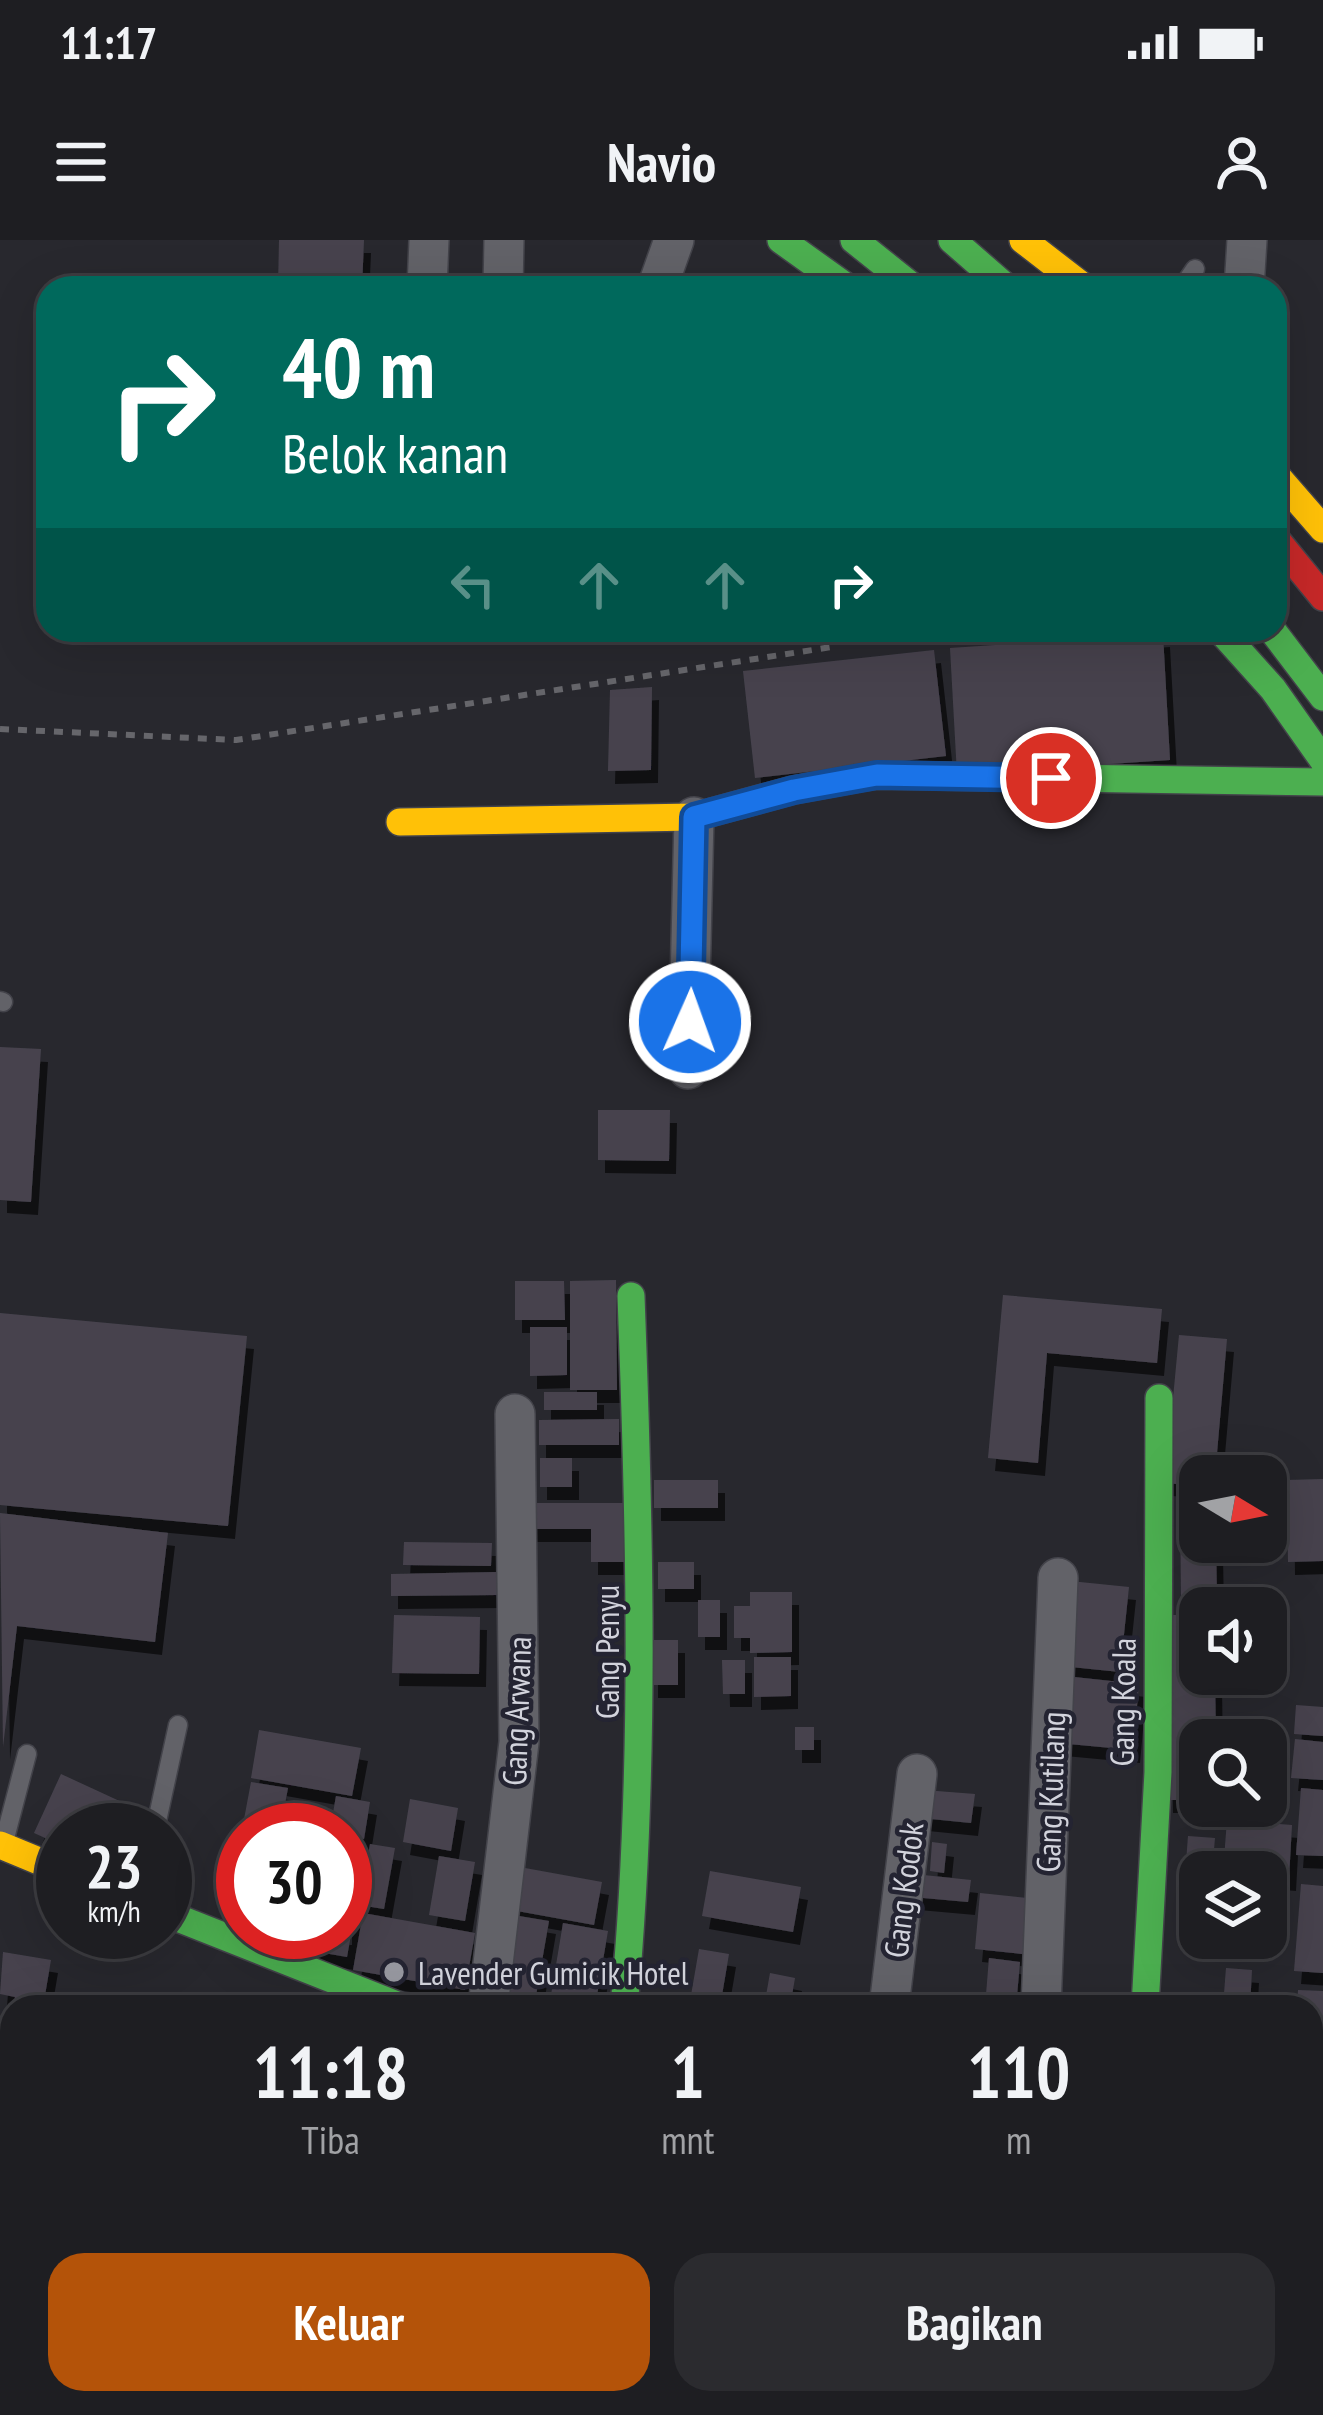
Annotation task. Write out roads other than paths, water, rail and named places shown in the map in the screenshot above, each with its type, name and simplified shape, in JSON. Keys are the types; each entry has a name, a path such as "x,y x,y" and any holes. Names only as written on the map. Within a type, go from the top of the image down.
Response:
{"main road":[{"path":"782,240 832,276"},
{"path":"854,240 899,276"},
{"path":"952,240 993,276"},
{"path":"1023,240 1070,276"},
{"path":"1287,489 1323,530"},
{"path":"1287,553 1323,597"},
{"path":"1231,642 1274,689 1323,760"},
{"path":"1281,642 1323,697"},
{"path":"400,822 694,817 794,790 877,775 1323,782"},
{"name":"Gang Penyu","path":"625,1995 636,1897 643,1744 644,1620 632,1295"},
{"name":"Gang Koala","path":"1146,1995 1158,1772 1160,1398"},
{"path":"1,1845 36,1860"},
{"path":"192,1923 372,1995"}],"street":[{"path":"428,276 429,240"},
{"path":"503,276 504,240"},
{"path":"661,276 674,240"},
{"path":"1244,276 1246,240"},
{"path":"688,1069 694,817"},
{"name":"Gang Arwana","path":"489,1995 519,1742 515,1414"},
{"name":"Gang Kutilang","path":"1041,1995 1058,1577"},
{"name":"Gang Kodok","path":"891,1995 917,1774"}],"lane":[{"path":"1190,276 1195,269"},
{"path":"161,1803 178,1725"},
{"path":"1,1845 27,1754"}],"place":[{"name":"Lavender Gumicik Hotel","path":"394,1972"}]}
